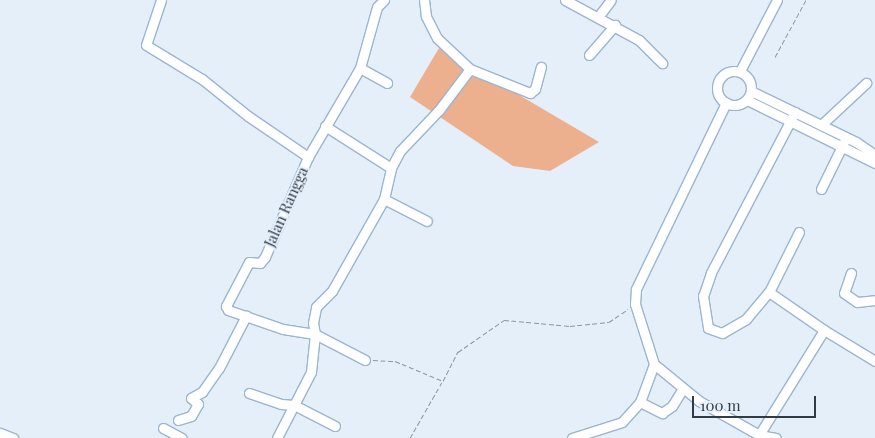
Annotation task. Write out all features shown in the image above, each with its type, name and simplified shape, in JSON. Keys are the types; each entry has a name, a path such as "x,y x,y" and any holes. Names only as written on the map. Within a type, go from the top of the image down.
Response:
{"street":[{"name":"Jalan Rangga","path":"161,0 146,45 202,79 248,116 308,157 265,257 260,263 249,262 226,306 246,316 283,329 315,334 365,360"},
{"path":"308,157 360,68 374,14 384,0"},
{"path":"424,0 426,16 437,38 470,69 530,93 535,89 541,67"},
{"path":"565,0 615,25 638,40 662,63"},
{"path":"598,17 611,0"},
{"path":"740,71 777,0"},
{"path":"589,56 615,25"},
{"path":"360,68 387,83"},
{"path":"277,438 311,372 315,334 313,323 316,307 332,291 384,198 391,168 400,151 439,110 470,69"},
{"path":"727,71 740,71 747,76 751,91 747,100 740,104 726,103 717,93 718,80 727,71"},
{"path":"821,125 866,83"},
{"path":"751,91 846,137 875,155"},
{"path":"747,100 875,163"},
{"path":"726,103 639,281 635,304 654,364 682,390 759,435 776,438"},
{"path":"795,112 711,273 703,296 708,328 722,333 746,319 769,292 799,232"},
{"path":"325,126 391,168"},
{"path":"821,189 846,137"},
{"path":"384,198 426,221"},
{"path":"851,273 844,292 857,302 875,300"},
{"path":"769,292 823,333 875,361"},
{"path":"178,420 191,416 198,404 191,398 202,392 219,368 246,316"},
{"path":"759,435 823,333"},
{"path":"572,438 622,422 640,402 654,364"},
{"path":"640,402 662,413 672,406 682,390"},
{"path":"249,393 274,402 294,405 335,426"},
{"path":"163,428 182,438"},
{"path":"0,433 14,438"}],"path":[{"path":"775,57 806,0"},
{"path":"410,438 458,352 504,320 570,326 609,322 635,304"},
{"path":"365,360 395,361 443,381"}],"shaded area":[{"path":"439,48 599,142 550,171 513,166 410,97"}]}
